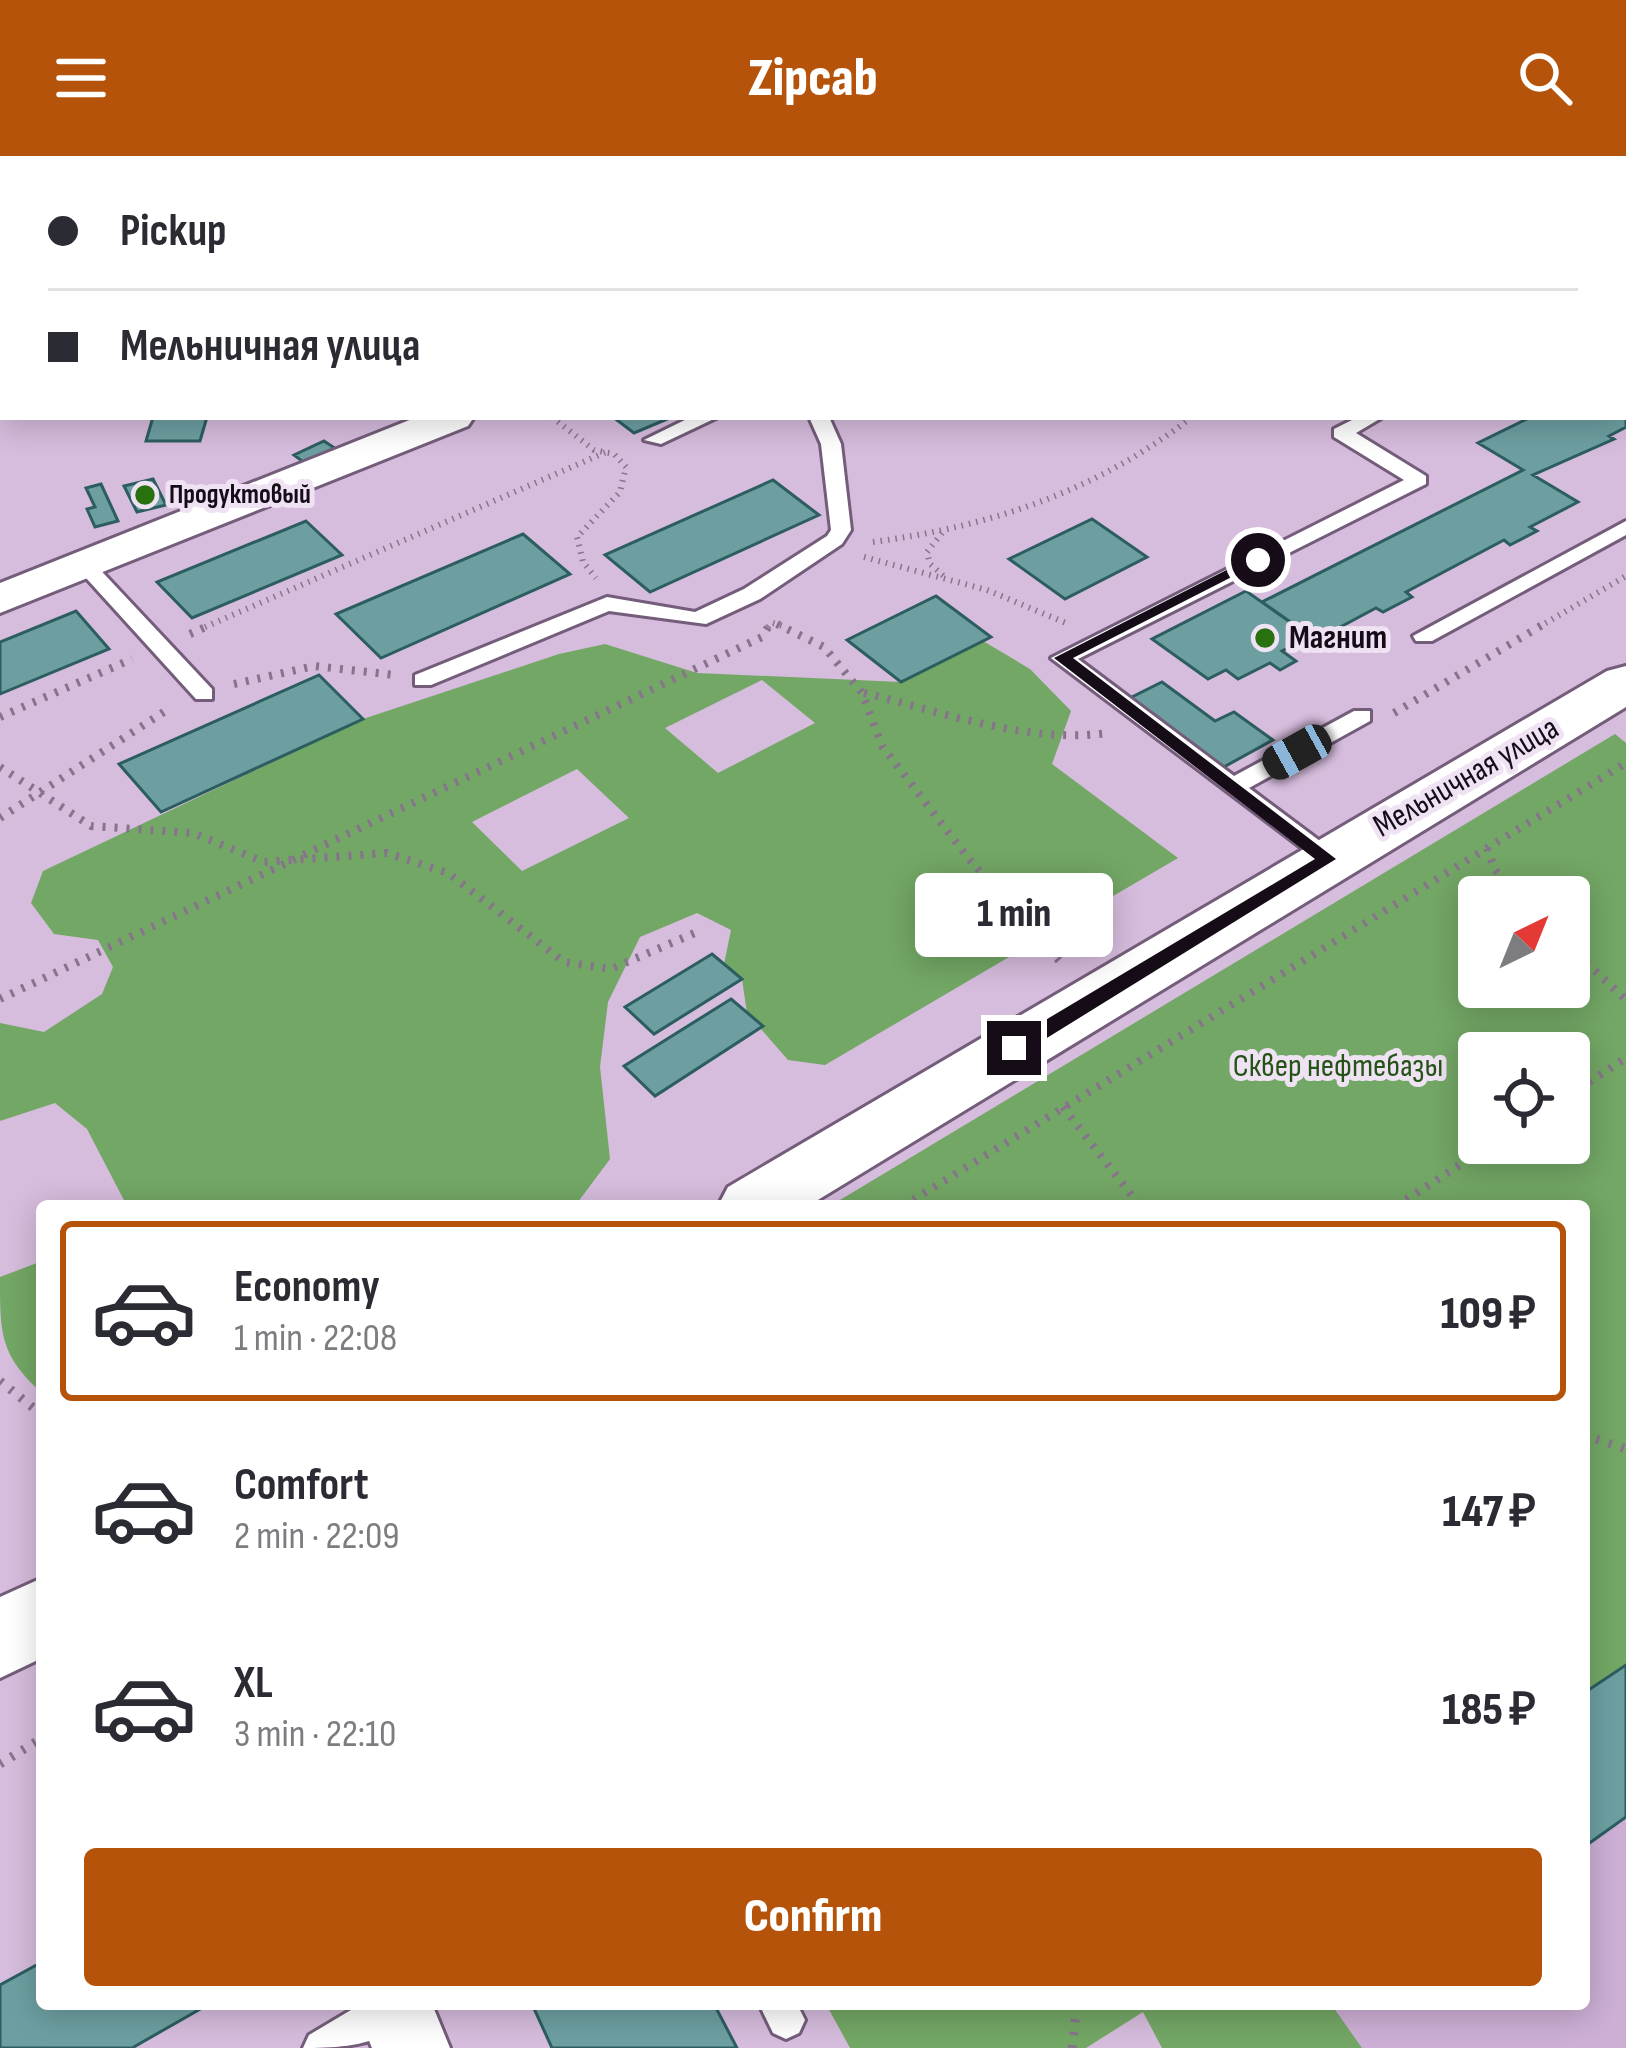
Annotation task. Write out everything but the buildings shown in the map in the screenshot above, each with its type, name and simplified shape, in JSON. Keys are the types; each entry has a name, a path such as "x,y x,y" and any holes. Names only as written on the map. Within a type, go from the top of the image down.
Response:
{"main road":[{"name":"Мельничная улица","path":"762,1200 1327,859 1624,688"},
{"path":"0,1640 36,1619"}],"street":[{"path":"336,420 343,434 363,451"},
{"path":"0,599 445,420"},
{"path":"396,2010 411,2048"}],"lane":[{"path":"654,440 701,420"},
{"path":"423,680 572,615 619,604 698,619 752,594 832,542 841,530 831,444 819,420"},
{"path":"1327,859 1062,658 1419,480 1341,433 1367,420"},
{"path":"1424,636 1626,526"},
{"path":"84,564 203,694"},
{"path":"1233,787 1362,716"},
{"path":"322,2048 384,2010"}],"path":[{"path":"556,420 593,450 606,452 626,467 620,492 577,537 583,562 619,604"},
{"path":"832,542 865,543 943,532 1012,515 1091,483 1187,420"},
{"path":"0,717 606,452"},
{"path":"943,532 927,552 929,564 946,578"},
{"path":"832,542 987,590 1065,623"},
{"path":"1394,713 1626,576"},
{"path":"752,594 773,623 801,632 824,647 862,693 882,746 968,858 1094,1000"},
{"path":"0,999 762,637 773,623"},
{"path":"862,693 1036,732 1095,737 1147,722"},
{"path":"913,1200 1626,763"},
{"path":"0,766 91,826 193,832 264,862 388,853 448,873 564,962 611,969 697,932"},
{"path":"1487,848 1501,876"},
{"path":"1590,966 1626,1000"},
{"path":"1590,1081 1626,1058"},
{"path":"1063,1107 1135,1200"},
{"path":"1405,1200 1461,1164"},
{"path":"0,1381 36,1410"},
{"path":"1590,1437 1626,1449"},
{"path":"0,1764 36,1742"},
{"path":"1072,2048 1076,2010"}],"shaded area":[{"path":"1626,1665 1626,2048 1361,2048 1334,2010 1590,2010 1590,1689"}],"green space":[{"path":"983,641 1030,669 1071,711 1052,764 1178,858 825,1065 788,1060 747,1013 742,979 724,964 731,930 697,913 640,937 608,1002 600,1067 610,1159 579,1200 124,1200 87,1129 55,1103 0,1121 0,1023 44,1032 102,994 113,967 98,940 54,934 31,903 43,871 363,719 559,654 605,644 697,673 901,682","holes":["762,680 815,723 718,773 665,728","577,769 629,818 522,871 472,822"]},
{"name":"Сквер нефтебазы","path":"1615,734 1626,743 1626,1667 1590,1691 1590,1200 840,1200"},
{"path":"36,1263 36,1387 5,1342 0,1277"},
{"path":"829,2010 1335,2010 1362,2048 1162,2048 1143,2012 1086,2048 850,2048"}],"place":[{"name":"Продуктовый","path":"145,495"},
{"name":"Магнит","path":"1265,638"}],"route":[{"path":"1014,1048 1327,859 1062,658 1258,560"}]}
